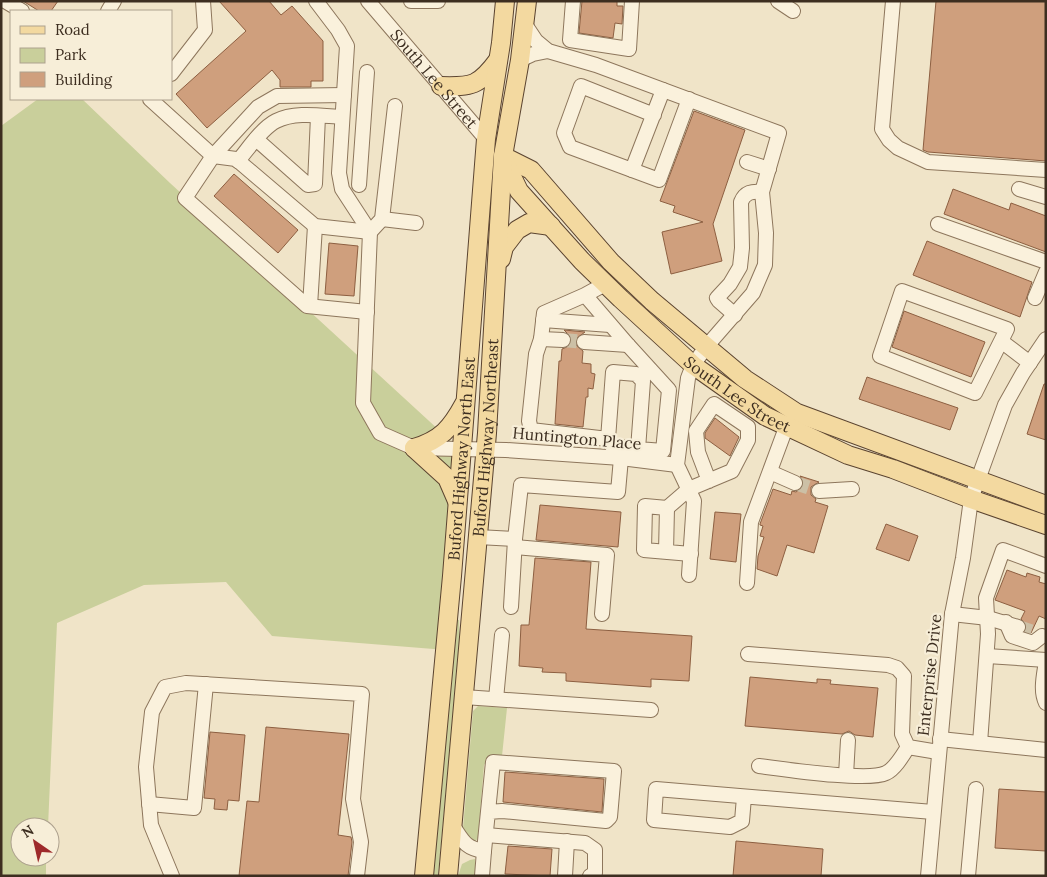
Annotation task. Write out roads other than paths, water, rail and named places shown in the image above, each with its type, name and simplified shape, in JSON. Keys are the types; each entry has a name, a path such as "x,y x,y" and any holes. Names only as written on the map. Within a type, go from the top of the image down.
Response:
{"main road":[{"path":"441,86 465,87 477,82 490,71 500,51 505,1"},
{"name":"Buford Highway Northeast","path":"448,871 486,450 503,156 520,60 527,1"},
{"name":"Buford Highway North East","path":"424,876 462,449 486,138 500,51"},
{"name":"South Lee Street","path":"486,138 503,156 519,191 605,284 693,365 764,416 848,455 911,475 971,499 1046,525"},
{"name":"South Lee Street","path":"503,156 531,170 611,262 652,301 745,379 797,413 1046,506"},
{"path":"497,279 504,247 517,230 529,223 551,226"},
{"path":"414,448 431,443 440,437 454,421 466,400"},
{"path":"414,448 446,478 457,503"}],"street":[{"path":"5,1 20,10"},
{"path":"172,73 205,30 203,1"},
{"path":"316,1 338,30 347,46 339,173 342,189 370,232 363,403 380,433 414,448"},
{"name":"South Lee Street","path":"368,1 486,138"},
{"path":"411,1 438,1"},
{"path":"573,1 570,40 629,49 632,1"},
{"path":"778,1 793,11"},
{"path":"893,1 882,129 888,140 898,148 928,162 1046,170"},
{"path":"524,23 536,41 548,51 596,65 779,133 762,192 766,233 765,265 753,293 706,347 693,365 688,378 677,465"},
{"path":"520,60 533,54 548,51"},
{"path":"359,185 367,72"},
{"path":"654,115 581,86 564,133 570,147 659,180 688,99"},
{"path":"632,170 663,90"},
{"path":"344,95 277,96 258,107 213,156 186,198 307,306 366,312"},
{"path":"152,100 213,156 236,159 314,226 370,232"},
{"path":"370,232 382,219 396,106"},
{"path":"238,161 256,139 276,121 298,115 342,117"},
{"path":"256,139 308,184 315,184 318,116"},
{"path":"747,162 769,169"},
{"path":"1019,190 1046,197"},
{"path":"735,315 717,298 730,284 740,267 742,248 740,202 744,195 751,191 762,192"},
{"path":"382,219 416,223"},
{"path":"938,224 1046,262"},
{"path":"310,306 314,226"},
{"path":"1035,298 1046,272"},
{"path":"605,284 544,313 541,339 536,354 529,421 532,430 608,439"},
{"path":"902,291 1007,329 1001,341 975,394 880,356 902,291"},
{"path":"585,295 669,390 686,392"},
{"path":"543,320 610,325"},
{"path":"541,339 563,340"},
{"name":"Enterprise Drive","path":"928,876 952,614 963,558 971,499 1005,405 1046,339"},
{"path":"1001,341 1030,363"},
{"path":"584,342 628,345"},
{"path":"638,449 643,381 636,374 613,372 608,439 612,446 638,449 663,451 677,465 694,501 689,575"},
{"path":"709,481 698,452 696,431 725,388"},
{"path":"663,451 669,390"},
{"path":"691,554 644,550 645,506 667,508 689,490 732,471 748,440 748,427 714,404"},
{"path":"747,582 751,522 784,433 788,427"},
{"name":"Huntington Place","path":"414,448 620,458 677,465"},
{"path":"511,607 521,485 618,492 620,458"},
{"path":"770,472 794,483"},
{"path":"819,491 852,489"},
{"path":"666,552 667,508"},
{"path":"478,537 607,555 602,614"},
{"path":"980,743 988,618 986,598 1003,550 1046,566"},
{"path":"952,614 988,618 1012,624 1012,636 1033,643 1040,635"},
{"path":"496,699 502,635"},
{"path":"748,654 888,664 897,668 904,676 902,734 908,747"},
{"path":"986,656 1046,661 1043,682 1046,704"},
{"path":"172,876 151,825 146,767 152,712 165,687 186,683 362,694 353,798 361,842 357,876"},
{"path":"149,804 194,808 206,684"},
{"path":"464,696 651,710"},
{"path":"846,775 848,740"},
{"path":"908,747 980,743 1045,748"},
{"path":"759,766 863,776 886,773 900,759 908,747"},
{"path":"482,876 478,850 486,835 488,812 493,762 614,771 610,817 606,821 502,811 488,812"},
{"path":"744,796 742,821 730,827 654,820 656,789 744,796 933,812"},
{"path":"968,876 976,789"},
{"path":"452,826 463,841 478,850"},
{"path":"486,835 585,843 595,850 595,873 590,876"},
{"path":"565,876 567,841"},
{"path":"448,871 461,855 478,850"}],"tunnel":[{"path":"563,340 584,342"},
{"path":"795,483 819,491"},
{"path":"1018,627 1033,632"}]}
